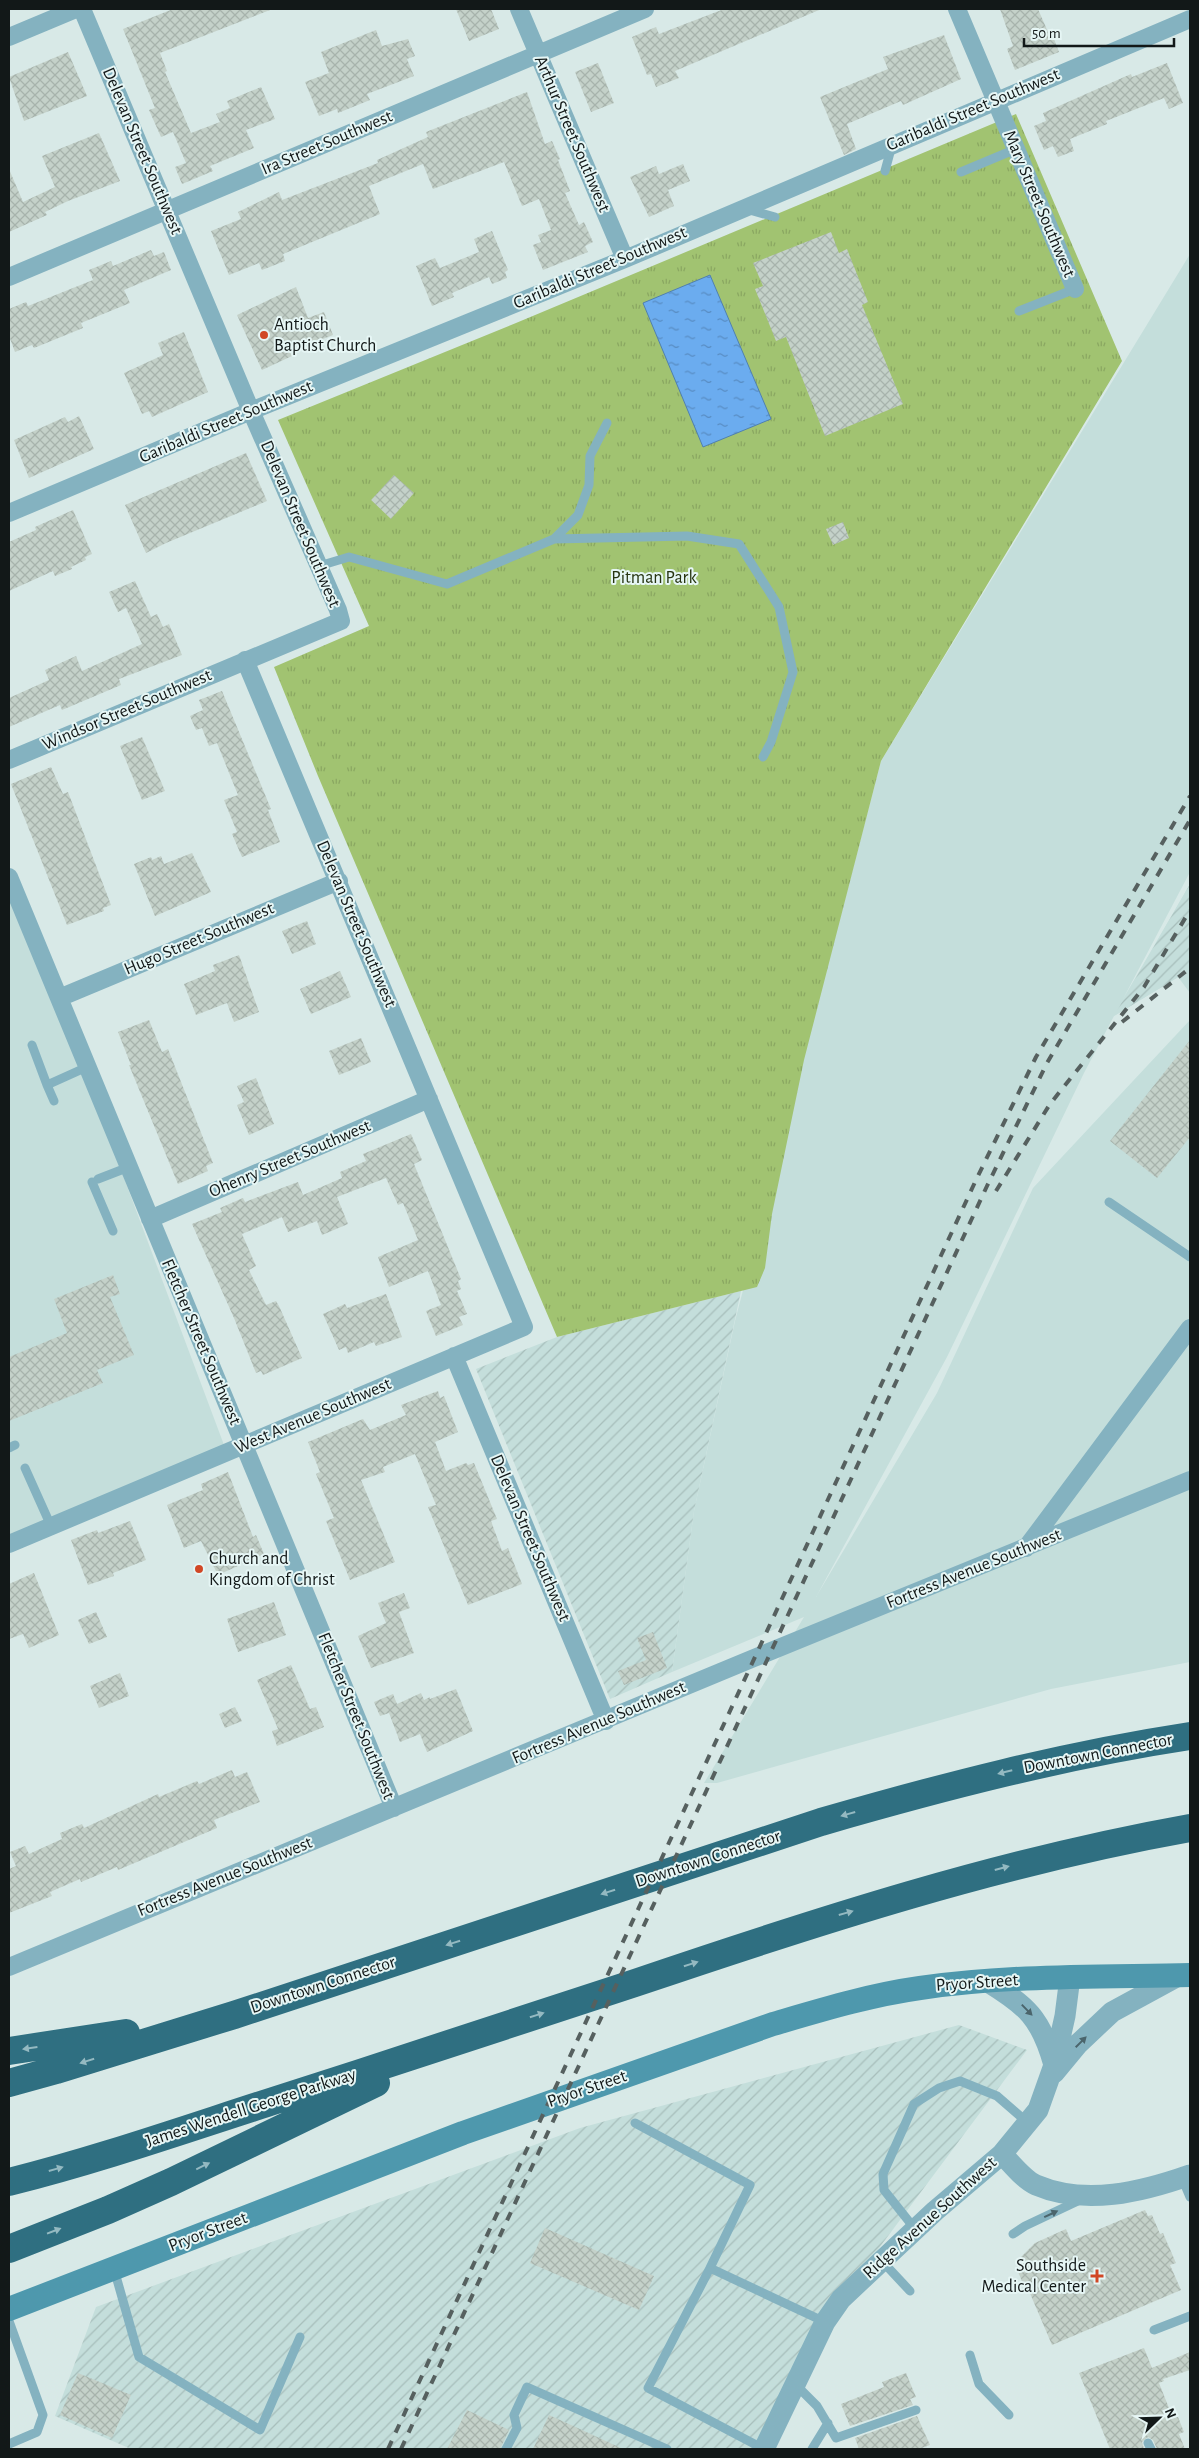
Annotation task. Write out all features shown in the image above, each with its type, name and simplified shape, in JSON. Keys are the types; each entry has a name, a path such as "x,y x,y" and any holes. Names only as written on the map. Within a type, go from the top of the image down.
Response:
{"highway":[{"name":"Downtown Connector","path":"234,2015 820,1822 911,1796 1076,1756 1190,1736"},
{"path":"9,2249 108,2210 171,2182 417,2063 491,2031 827,1919 933,1887 1117,1841 1190,1828"},
{"path":"9,2051 75,2042 234,2015"},
{"path":"9,2083 234,2015"},
{"name":"James Wendell George Parkway","path":"9,2182 132,2147 491,2031"}],"main road":[{"name":"Pryor Street","path":"9,2309 464,2133 773,2024 872,1997 920,1988 1070,1977 1185,1975"}],"street":[{"path":"9,37 76,9"},
{"name":"Delevan Street Southwest","path":"82,9 341,621 245,660 485,1233"},
{"name":"Arthur Street Southwest","path":"519,9 625,259"},
{"name":"Ira Street Southwest","path":"9,277 645,9"},
{"name":"Mary Street Southwest","path":"957,9 1075,289"},
{"name":"Garibaldi Street Southwest","path":"9,513 251,411 625,259 995,100 1190,19"},
{"name":"Windsor Street Southwest","path":"9,760 245,660"},
{"name":"Fletcher Street Southwest","path":"9,877 394,1808"},
{"name":"Hugo Street Southwest","path":"59,998 338,881"},
{"name":"Ohenry Street Southwest","path":"150,1219 429,1099"},
{"name":"West Avenue Southwest","path":"9,1544 524,1327 485,1233"},
{"path":"1025,1548 1190,1328"},
{"name":"Delevan Street Southwest","path":"454,1356 606,1721"},
{"name":"Fortress Avenue Southwest","path":"9,1966 1190,1480"},
{"path":"1051,2072 1112,2012 1185,1975"},
{"name":"Ridge Avenue Southwest","path":"764,2449 825,2322 841,2299 915,2229 1002,2154 1038,2110 1051,2072 1065,2016 1070,1977"},
{"path":"988,1982 1017,2000 1037,2020 1048,2044 1051,2072"},
{"path":"1002,2154 1034,2185 1072,2195 1090,2195 1187,2183"}],"lane":[{"path":"885,171 892,144"},
{"path":"961,172 1016,149"},
{"path":"744,208 776,217"},
{"path":"1019,311 1075,289"},
{"path":"554,539 578,515 589,485 590,456 607,423"},
{"path":"319,566 349,557 447,584 554,539 687,536 739,544 779,607 792,672 771,742 763,757"},
{"path":"32,1044 54,1101"},
{"path":"47,1085 87,1067"},
{"path":"113,1230 95,1180 129,1166"},
{"path":"1109,1202 1190,1257"},
{"path":"25,1468 51,1526"},
{"path":"915,2229 884,2190 882,2174 914,2104 940,2088 960,2081 997,2096 1028,2124"},
{"path":"635,2124 750,2185 710,2268 648,2388 764,2449"},
{"path":"1013,2234 1025,2226 1090,2195"},
{"path":"882,2261 910,2291"},
{"path":"114,2268 139,2357 260,2430 300,2337"},
{"path":"710,2268 825,2322"},
{"path":"1154,2330 1190,2316"},
{"path":"9,2321 43,2415 37,2432 9,2444"},
{"path":"970,2355 979,2384 1009,2415"},
{"path":"795,2384 815,2403 834,2436 842,2438 916,2410"},
{"path":"506,2449 518,2428 514,2415 527,2387 667,2449"},
{"path":"812,2449 828,2423"}],"shaded area":[{"path":"1190,254 1190,872 1123,999 1190,884 1190,993 1178,977 1114,1016 1084,1073 947,1357 816,1597 937,1393 1033,1188 1190,1020 1190,1662 1051,1689 717,1783 704,1783 804,1617 672,1672 694,1511 735,1321 881,761"},
{"path":"9,871 227,1453 9,1541"},
{"path":"1190,884 1190,970 1114,1016"},
{"path":"741,1291 694,1511 672,1672 610,1699 476,1369 557,1337"},
{"path":"959,2025 1027,2050 841,2299 764,2449 131,2449 55,2416 96,2307 580,2128"}],"green space":[{"name":"Pitman Park","path":"1016,114 1122,361 881,761 804,1060 772,1214 765,1268 757,1287 557,1337 318,776 274,667 369,626 278,420 516,323"}],"water":[{"path":"710,275 771,419 703,447 643,303"}],"building":[{"path":"173,9 270,10 160,53 167,71 165,72 191,133 220,122 216,114 230,108 227,101 261,87 275,119 246,130 254,148 210,166 213,171 182,184 175,167 186,163 173,132 161,137 149,110 155,108 123,29"},
{"path":"456,9 491,9 499,29 469,41"},
{"path":"724,9 819,10 675,71 679,78 656,87 651,74 647,75 632,37 656,27 659,34"},
{"path":"1000,9 1038,9 1048,32 1051,31 1059,52 1015,70 1007,49 1013,46"},
{"path":"376,30 382,46 408,39 415,56 407,59 414,76 367,94 370,100 338,113 337,109 319,116 305,82 329,73 321,52"},
{"path":"944,35 961,79 903,105 901,101 847,124 856,149 844,155 820,97 888,69 883,57"},
{"path":"68,52 87,96 24,121 9,77"},
{"path":"598,63 614,103 591,112 575,72"},
{"path":"1167,63 1183,103 1169,109 1164,98 1106,121 1107,124 1070,139 1074,151 1058,157 1053,146 1044,150 1034,126 1046,121 1043,113 1131,74 1132,77"},
{"path":"527,92 545,144 552,141 560,159 558,160 570,191 565,193 579,225 584,222 593,242 585,246 588,252 543,270 533,245 541,242 538,235 551,230 539,199 522,206 504,162 433,189 423,164 369,186 380,214 283,254 285,261 262,270 259,263 229,275 211,231 241,219 238,212 279,192 282,200 378,163 377,160 428,137 426,132"},
{"path":"99,133 120,181 68,201 45,212 47,215 9,232 9,169 23,202 55,187 42,156"},
{"path":"683,164 690,181 668,190 674,206 649,217 630,177 656,166 659,174"},
{"path":"492,231 508,270 505,272 507,278 492,284 489,277 452,293 454,297 432,306 416,266 435,258 440,268 479,252 474,239"},
{"path":"831,232 839,253 847,249 868,302 862,305 903,404 825,436 786,337 776,341 755,289 763,286 753,263"},
{"path":"151,250 154,256 164,252 171,270 124,290 130,303 81,323 83,328 34,348 32,345 15,352 9,336 9,309 26,302 28,306 93,280 89,270 111,261 113,266"},
{"path":"296,287 308,318 324,312 333,335 290,352 292,356 262,370 237,315"},
{"path":"184,332 208,392 152,417 149,411 142,414 124,373 163,355 158,343"},
{"path":"79,416 94,449 29,478 14,440 65,417 68,422"},
{"path":"246,453 267,501 146,553 125,505"},
{"path":"394,475 414,493 391,519 371,500"},
{"path":"73,510 92,554 85,557 86,560 71,567 72,569 55,576 53,571 9,591 9,542 36,530 35,527"},
{"path":"843,522 849,538 833,545 826,529"},
{"path":"135,581 151,617 157,614 163,627 169,624 182,655 119,679 121,685 62,710 60,705 9,727 9,698 49,680 45,670 76,656 82,671 142,644 126,608 118,612 109,592"},
{"path":"222,691 271,809 268,810 280,842 242,857 232,834 237,832 224,800 238,795 217,743 209,746 202,728 196,730 190,716 203,710 199,700"},
{"path":"142,737 165,791 142,800 120,746"},
{"path":"51,767 63,794 68,792 111,905 103,908 104,911 67,925 11,784"},
{"path":"192,853 211,892 155,916 134,864 151,857 152,860 161,856 164,864"},
{"path":"307,921 316,944 292,954 282,931"},
{"path":"239,955 259,1012 234,1022 227,1003 196,1015 184,984 215,971 213,965"},
{"path":"340,971 351,997 311,1014 300,989"},
{"path":"149,1020 162,1052 168,1049 213,1163 206,1166 208,1171 178,1184 129,1065 131,1065 118,1032"},
{"path":"361,1038 371,1062 339,1075 329,1051"},
{"path":"1190,1040 1190,1137 1157,1178 1110,1141"},
{"path":"256,1078 274,1124 249,1135 237,1105 244,1102 237,1086"},
{"path":"411,1134 422,1160 414,1164 461,1279 458,1281 461,1289 457,1291 467,1314 459,1317 463,1325 436,1336 426,1311 441,1305 428,1271 389,1287 378,1257 418,1240 403,1203 398,1205 386,1178 337,1197 348,1224 322,1235 317,1221 288,1232 282,1217 242,1234 256,1266 249,1270 266,1305 276,1301 302,1358 263,1375 261,1371 256,1373 192,1224 222,1212 220,1208 243,1198 245,1202 298,1182 303,1195 342,1178 340,1172 366,1161 363,1154"},
{"path":"113,1275 120,1294 110,1297 134,1355 97,1370 103,1383 9,1421 9,1357 67,1333 54,1299"},
{"path":"386,1294 402,1337 376,1346 374,1342 348,1353 346,1347 339,1350 323,1314 345,1304 347,1308"},
{"path":"438,1391 440,1398 444,1396 458,1432 435,1442 446,1471 466,1463 468,1465 474,1463 497,1519 491,1521 502,1551 508,1548 522,1584 468,1605 428,1507 436,1505 415,1454 383,1467 385,1472 361,1480 395,1562 350,1580 326,1521 334,1518 316,1474 320,1472 308,1442 363,1419 370,1430 406,1415 401,1405"},
{"path":"228,1472 253,1537 256,1535 264,1554 218,1575 201,1541 184,1548 167,1505 203,1490 201,1484"},
{"path":"130,1521 146,1560 113,1573 114,1576 88,1585 71,1540 97,1530 98,1533"},
{"path":"34,1573 59,1635 29,1648 23,1634 9,1639 9,1584"},
{"path":"404,1593 410,1608 399,1612 414,1653 371,1668 358,1636 386,1623 378,1603"},
{"path":"274,1602 286,1635 238,1652 227,1619"},
{"path":"96,1612 107,1637 89,1644 78,1620"},
{"path":"653,1632 667,1668 624,1685 618,1671 646,1660 637,1638"},
{"path":"291,1665 310,1709 316,1707 324,1727 277,1746 272,1731 278,1729 257,1680"},
{"path":"120,1673 129,1696 99,1708 90,1686"},
{"path":"456,1689 473,1731 427,1752 420,1734 400,1742 389,1713 380,1716 374,1702 393,1694 397,1704 421,1693 424,1700"},
{"path":"235,1707 242,1721 225,1728 219,1714"},
{"path":"232,1770 235,1777 247,1772 260,1802 214,1820 217,1828 118,1870 117,1867 81,1882 80,1879 50,1892 52,1896 9,1913 9,1869 16,1866 10,1852 25,1846 29,1854 62,1839 60,1833 82,1824 84,1828 158,1794 159,1797 197,1781 199,1784"},
{"name":"Southside Medical Center","path":"1145,2210 1148,2216 1152,2215 1160,2234 1163,2233 1176,2263 1170,2265 1181,2290 1052,2345 1026,2284 1024,2286 1016,2267 1020,2266 1018,2260 1035,2243 1066,2229 1071,2241"},
{"path":"545,2228 654,2276 639,2310 530,2263"},
{"path":"1144,2348 1152,2368 1190,2352 1190,2370 1163,2379 1164,2381 1159,2383 1173,2418 1178,2417 1184,2432 1179,2434 1185,2449 1157,2449 1153,2440 1148,2437 1142,2442 1144,2449 1110,2449 1079,2373"},
{"path":"78,2373 131,2395 112,2438 60,2415"},
{"path":"906,2373 916,2397 910,2399 913,2405 850,2426 841,2404 884,2387 882,2382"},
{"path":"467,2410 509,2430 500,2449 447,2449"},
{"path":"549,2415 582,2430 623,2449 533,2449"},
{"path":"917,2416 930,2445 919,2449 859,2449 855,2438"}],"railway":[{"path":"388,2449 976,1180 1036,1057 1190,796"},
{"path":"401,2449 987,1186 1047,1063 1190,820"},
{"path":"996,1191 1050,1104 1144,987 1190,910"},
{"path":"1122,1022 1190,968"}],"place":[{"name":"Antioch Baptist Church","path":"264,335"},
{"name":"Church and Kingdom of Christ","path":"199,1569"},
{"name":"Southside Medical Center","path":"1097,2276"}]}
